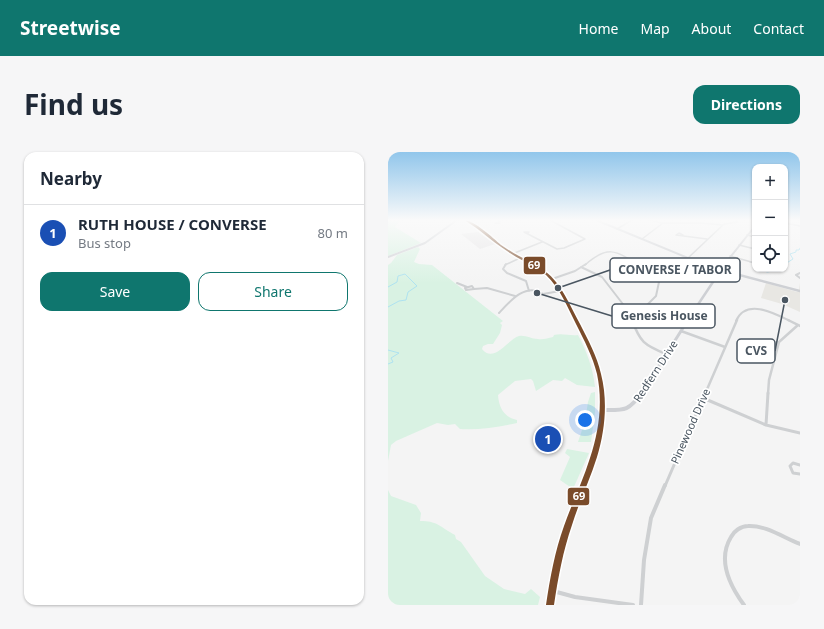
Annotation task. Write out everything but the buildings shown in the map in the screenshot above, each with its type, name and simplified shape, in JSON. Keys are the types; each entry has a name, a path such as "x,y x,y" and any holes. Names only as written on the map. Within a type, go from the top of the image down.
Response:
{"main road":[{"path":"388,257 428,241"},
{"path":"494,241 512,254 539,268 552,279 560,290 595,359 601,380 602,410 596,448 565,534 550,605"},
{"path":"647,241 720,270 800,292"},
{"name":"Redfern Drive","path":"602,410 622,410 634,404 720,270 742,241"}],"street":[{"path":"512,254 542,242 559,249 564,248 575,241"},
{"path":"688,258 707,241"},
{"path":"739,245 752,248"},
{"path":"552,279 570,273 602,252 612,251 626,256 649,272 659,282"},
{"path":"730,256 750,262"},
{"path":"520,258 505,264 504,270 526,281 529,291"},
{"path":"629,312 643,308 652,301 657,292 659,282 663,276 692,259"},
{"path":"581,267 594,272 601,277 629,312 638,336 643,342 666,354"},
{"path":"649,272 661,274 668,273"},
{"path":"800,273 796,275 800,278"},
{"path":"456,283 467,287 473,286 474,289 487,288 515,296"},
{"path":"499,313 515,296 529,291 539,291 543,294 560,290"},
{"name":"Pinewood Drive","path":"641,605 644,560 651,518 740,314 748,309 758,309 768,311 799,325"},
{"path":"766,425 770,377 779,342 799,325"},
{"path":"681,331 725,347"},
{"path":"703,398 766,425 800,433"},
{"path":"800,465 793,463 790,466 793,473 800,474"},
{"path":"744,605 732,586 726,570 725,551 733,534 741,528 754,527 763,529 800,544"},
{"path":"552,591 570,596 634,605"}],"shaded area":[{"path":"470,241 491,241 495,244 480,249"},
{"path":"766,283 797,292 799,290 800,283 800,312 782,304 761,298"}],"green space":[{"path":"388,241 418,241 421,243 388,256"},
{"path":"418,247 420,249 414,262 432,265 503,321 500,323 502,325 500,333 493,344 483,346 482,349 487,353 491,354 496,352 519,336 542,339 553,337 557,334 578,335 589,360 595,387 577,385 565,378 562,381 553,380 536,391 531,379 515,381 498,395 503,411 512,419 517,420 517,423 488,428 460,429 455,424 448,425 437,423 396,441 391,445 388,461 388,265 397,255"},
{"path":"595,392 595,412 591,442 578,442 585,421 591,393"},
{"path":"567,449 589,453 573,489 560,480 570,457 565,453"},
{"path":"388,490 391,496 416,505 421,513 420,521 435,523 455,535 456,539 461,542 485,576 504,589 525,594 531,589 540,597 538,605 388,605"}],"waterway":[{"path":"788,262 793,259 790,254 796,252 796,250 799,250 800,248"},
{"path":"388,287 397,282 398,276 405,274 417,286 408,292 406,300 399,301 388,307"},
{"path":"388,350 399,353 391,358 393,362 388,364"}],"transit line":[{"name":"69","path":"496,241 507,250 548,275 556,284 589,346 595,360 602,388 602,419 597,447 564,536 550,605"}],"place":[{"name":"CONVERSE / TABOR","path":"558,288"},
{"name":"Genesis House","path":"537,293"},
{"name":"CVS","path":"785,300"},
{"name":"RUTH HOUSE / CONVERSE","path":"548,439"}]}
